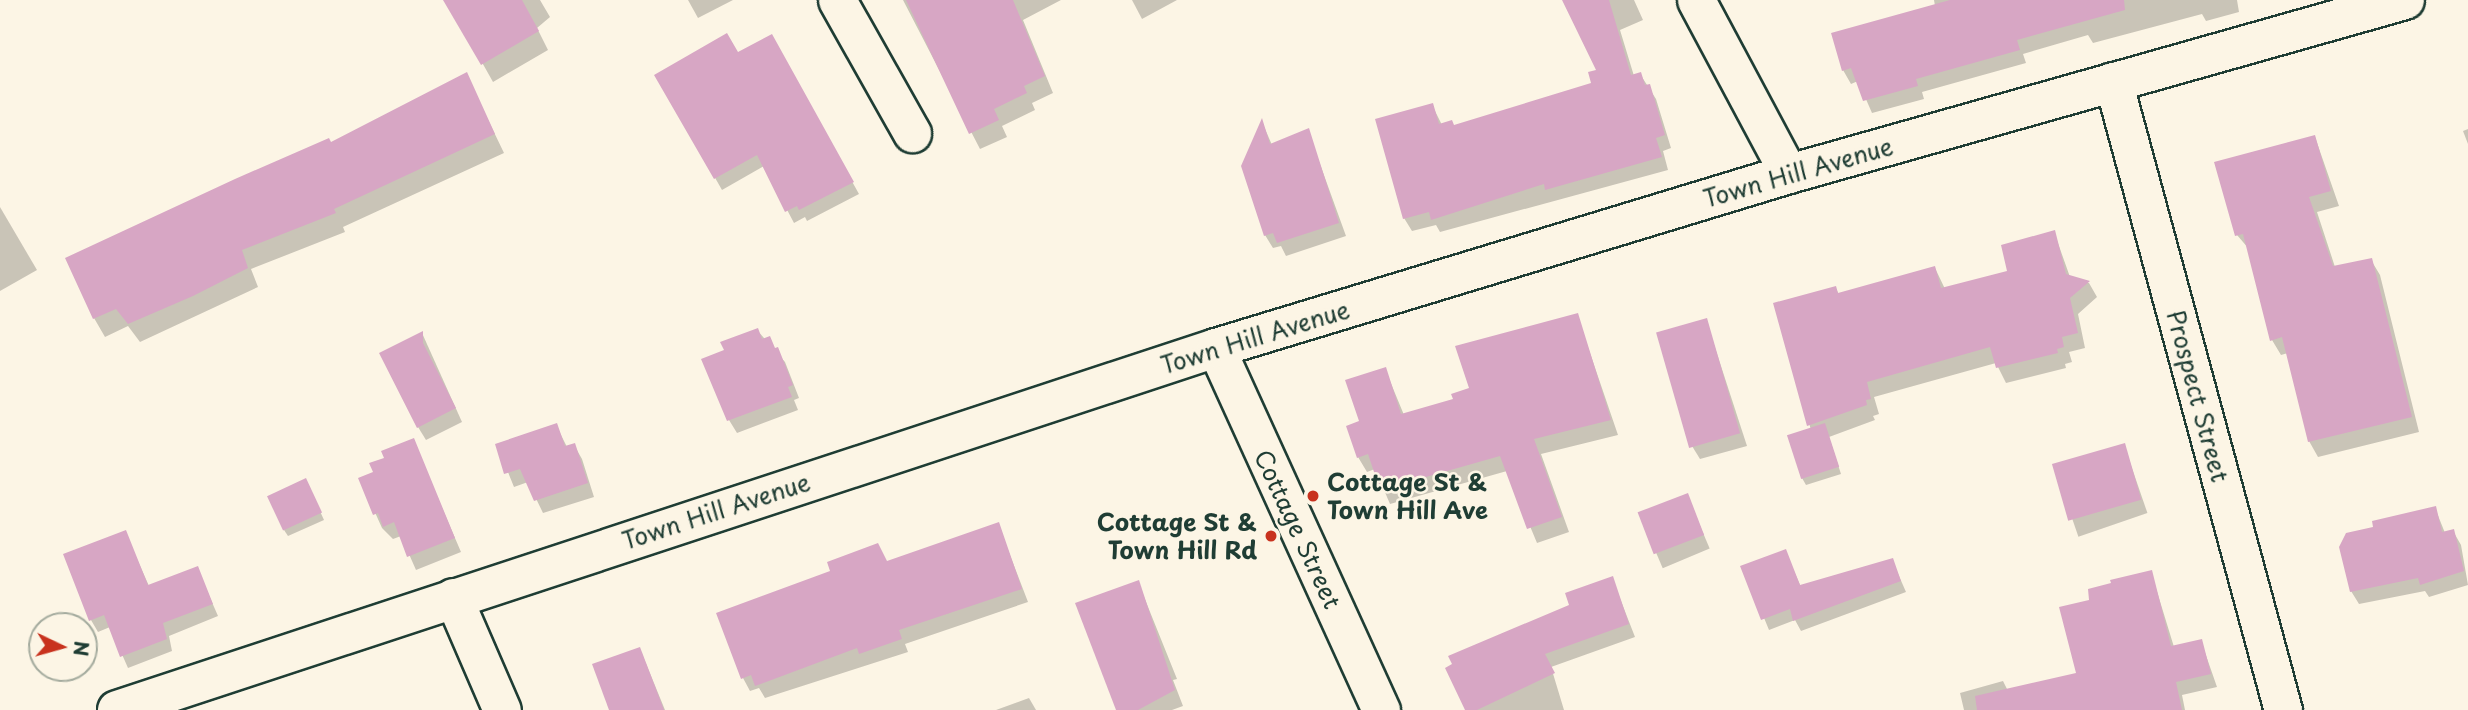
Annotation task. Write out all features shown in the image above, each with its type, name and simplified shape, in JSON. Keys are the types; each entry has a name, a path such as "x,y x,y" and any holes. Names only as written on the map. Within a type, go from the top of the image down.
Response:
{"street":[{"path":"837,0 912,133"},
{"path":"1696,0 1789,174"},
{"name":"Town Hill Avenue","path":"117,710 453,597 1216,348 1789,174 2405,0"},
{"name":"Prospect Street","path":"2113,81 2283,710"},
{"name":"Cottage Street","path":"1216,348 1381,710"},
{"path":"453,597 502,710"}],"building":[{"path":"443,0 522,0 539,31 481,65"},
{"path":"906,0 1013,0 1045,76 1024,86 1027,93 994,109 999,120 969,134"},
{"path":"1562,0 1609,0 1631,75 1641,72 1645,85 1650,84 1665,135 1656,138 1662,157 1545,190 1544,184 1431,220 1429,212 1403,219 1375,119 1433,103 1439,124 1452,120 1454,125 1591,83 1588,72 1596,70"},
{"path":"1950,0 2124,0 2125,10 2017,40 2020,50 1916,79 1918,86 1863,101 1851,68 1842,71 1831,33"},
{"path":"727,33 738,52 772,34 854,182 799,210 797,206 785,212 757,155 714,179 654,75"},
{"path":"467,72 495,134 334,209 336,213 242,250 248,268 193,296 128,324 116,309 93,319 65,258 329,138 331,142"},
{"path":"1262,118 1270,144 1309,128 1339,223 1277,243 1273,233 1264,236 1241,166"},
{"path":"2315,135 2331,191 2309,197 2333,266 2372,258 2412,417 2308,442 2282,337 2270,341 2243,234 2235,236 2214,162"},
{"path":"2055,230 2066,274 2090,281 2070,298 2078,333 2062,337 2064,347 2057,349 2058,353 1996,368 1990,347 1867,382 1871,399 1866,400 1867,405 1807,426 1773,303 1836,286 1838,293 1935,266 1941,288 2007,271 2001,245"},
{"path":"1578,313 1611,420 1534,439 1562,517 1527,529 1500,456 1380,490 1368,454 1357,458 1346,426 1359,421 1345,380 1386,367 1401,414 1453,399 1451,394 1469,388 1455,346"},
{"path":"1707,318 1740,433 1689,448 1656,333"},
{"path":"758,328 762,339 770,336 775,348 778,347 793,385 788,387 792,397 727,421 701,359 724,350 720,342"},
{"path":"423,331 423,343 456,408 417,428 379,353"},
{"path":"557,423 565,446 575,443 588,483 534,501 520,469 504,474 495,444"},
{"path":"1825,423 1839,467 1801,479 1787,435"},
{"path":"414,438 455,538 407,557 394,522 383,527 378,513 373,515 358,478 373,472 369,463 384,458 381,451"},
{"path":"2125,443 2141,500 2068,521 2052,464"},
{"path":"306,478 322,512 283,531 267,496"},
{"path":"1688,493 1704,535 1654,554 1638,512"},
{"path":"2436,506 2442,532 2454,529 2464,571 2420,585 2418,578 2350,592 2339,547 2346,533 2373,527 2372,521"},
{"path":"999,522 1022,589 899,630 902,639 859,654 857,648 755,686 751,675 741,679 716,613 830,571 827,562 878,543 887,561"},
{"path":"126,530 148,585 198,566 213,604 163,623 167,639 120,657 104,615 98,617 98,612 86,612 63,554"},
{"path":"1786,549 1800,585 1893,558 1901,581 1793,621 1790,609 1761,620 1740,566"},
{"path":"2152,570 2171,646 2202,639 2211,674 2176,682 2182,710 1977,710 1975,696 2076,673 2059,607 2089,600 2088,589 2111,583 2110,580"},
{"path":"1613,576 1629,624 1545,654 1555,673 1477,710 1465,710 1445,668 1452,664 1448,656 1569,605 1565,593"},
{"path":"1139,580 1175,690 1138,710 1116,710 1075,603"},
{"path":"640,647 664,710 609,710 592,664"}],"place":[{"name":"Cottage St & Town Hill Ave","path":"1313,496"},
{"name":"Cottage St & Town Hill Rd","path":"1271,536"}]}
